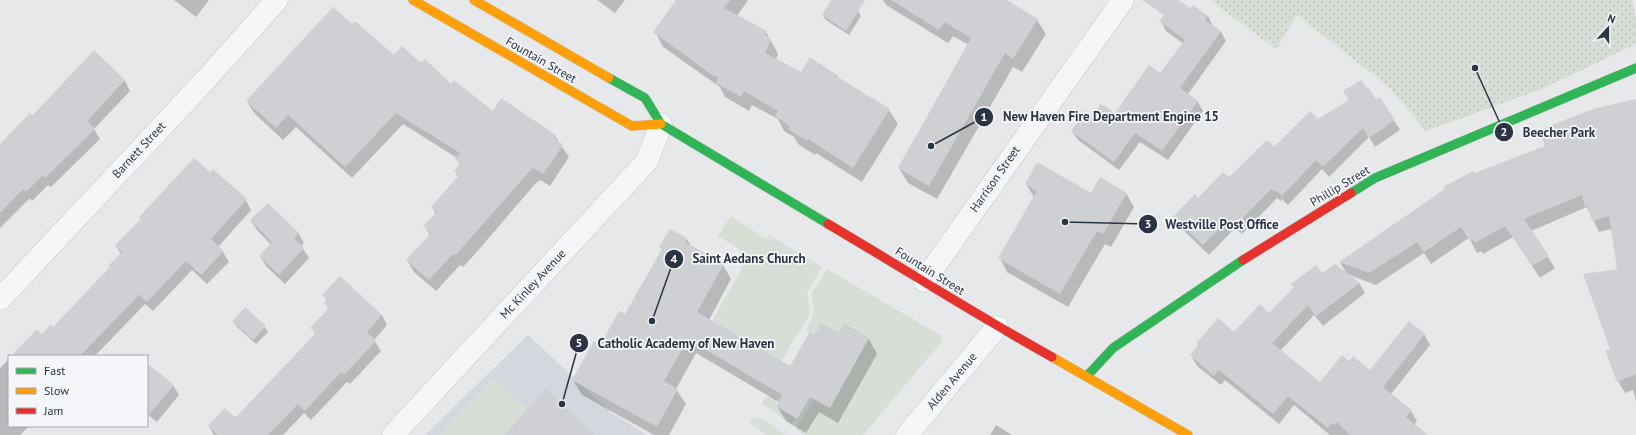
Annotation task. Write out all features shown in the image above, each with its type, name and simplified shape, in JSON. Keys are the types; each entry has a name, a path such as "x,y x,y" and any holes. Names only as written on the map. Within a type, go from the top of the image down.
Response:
{"main road":[{"name":"Fountain Street","path":"413,0 632,126 661,124"},
{"name":"Fountain Street","path":"474,0 644,98 661,124 924,281 997,327 1087,376 1188,435"},
{"name":"Phillip Street","path":"1087,376 1113,348 1238,263 1375,178 1636,68"}],"street":[{"name":"Barnett Street","path":"0,299 194,93 277,0"},
{"name":"Harrison Street","path":"924,281 1123,0"},
{"name":"Mc Kinley Avenue","path":"393,435 647,161 661,124"},
{"name":"Alden Avenue","path":"907,435 997,327"}],"shaded area":[{"path":"1210,0 1632,0 1636,18 1636,44 1542,89 1426,131 1389,87 1297,15 1276,49"},
{"path":"731,216 766,239 769,235 822,267 807,293 810,314 766,385 707,330 740,272 744,259 743,254 738,248 718,236"},
{"path":"827,269 940,335 942,338 940,344 863,435 804,435 796,429 814,399 830,408 869,338 844,323 839,332 821,323 814,335 806,330 814,313 812,293"},
{"path":"528,335 613,414 647,435 425,435"},
{"path":"493,377 528,409 504,435 439,435"},
{"path":"769,396 776,398 776,406 795,418 792,425 763,404 764,398"},
{"path":"754,417 765,420 786,435 767,435 750,423"}],"building":[{"path":"676,0 730,0 724,8 767,31 765,35 771,39 765,53 801,72 810,57 837,75 836,76 890,109 853,168 808,139 807,141 788,129 790,126 775,116 778,111 744,91 741,97 716,83 718,77 712,75 653,32"},
{"path":"831,0 865,0 846,31 822,15"},
{"path":"891,0 1007,0 1038,19 1013,59 1005,53 929,186 898,168 971,38 944,22 939,30"},
{"path":"1142,0 1178,0 1190,8 1193,5 1208,16 1205,20 1221,31 1180,88 1198,101 1162,151 1135,133 1114,162 1071,131 1085,111 1092,117 1101,104 1115,113 1149,65 1160,73 1185,40 1159,21 1164,15"},
{"path":"333,7 352,24 355,21 394,55 402,46 421,63 425,59 451,84 454,80 493,111 501,98 556,135 554,138 563,145 543,174 533,168 455,256 453,254 429,280 406,260 431,233 423,226 437,212 431,207 459,175 454,171 460,164 455,159 460,153 396,113 345,167 288,115 276,128 246,101"},
{"path":"94,50 125,80 87,121 95,129 45,178 42,176 26,192 23,189 0,213 0,144 30,113 32,116"},
{"path":"1361,80 1376,99 1380,97 1395,120 1369,138 1363,128 1323,167 1316,160 1282,196 1276,190 1275,192 1271,189 1236,225 1229,219 1203,245 1173,217 1195,194 1198,198 1223,172 1229,177 1267,140 1274,147 1310,111 1318,119 1349,100 1343,91"},
{"path":"1636,99 1636,374 1617,382 1605,350 1610,349 1583,274 1617,269 1609,216 1592,221 1588,206 1585,207 1582,195 1524,219 1549,256 1532,266 1505,226 1475,243 1473,240 1470,241 1461,227 1424,252 1417,242 1369,273 1339,262 1445,189 1443,187 1473,171 1475,173 1545,146 1539,130 1593,109"},
{"path":"194,158 210,172 213,169 247,199 211,239 224,251 201,275 186,261 147,302 139,295 81,355 12,355 37,329 42,334 50,325 53,327 110,267 108,266 122,252 115,245 141,219 139,217"},
{"path":"1037,162 1091,193 1100,177 1127,193 1103,234 1097,231 1060,294 998,258 1037,191 1025,184"},
{"path":"268,203 299,233 294,238 304,248 279,275 259,256 272,242 250,220"},
{"path":"670,229 687,238 685,242 724,264 697,312 790,366 810,332 814,335 821,323 839,332 844,323 869,338 830,408 810,397 797,419 776,406 782,395 688,339 664,381 678,389 657,427 572,380 594,341 600,345 619,311 625,314 662,249 659,247"},
{"path":"1335,264 1360,283 1316,316 1308,305 1272,343 1320,382 1342,355 1349,361 1353,356 1370,370 1409,321 1425,334 1383,387 1412,410 1406,417 1428,435 1350,435 1337,422 1334,425 1332,423 1328,428 1288,396 1273,414 1219,370 1214,376 1190,355 1198,345 1196,344 1218,318 1234,332 1260,304 1269,313 1294,287 1291,284 1316,265 1322,273"},
{"path":"340,276 382,315 367,332 376,341 344,375 341,372 305,411 298,404 268,435 218,435 208,426 225,408 235,418 316,333 310,328 329,308 324,303 327,299 322,295"},
{"path":"245,307 266,326 253,340 232,321"},
{"path":"148,364 174,385 148,416"},
{"path":"546,389 595,435 504,435"}],"traffic: fast":[{"path":"1351,193 1375,178 1636,68"},
{"path":"609,78 645,98 661,124 828,224"},
{"path":"1087,376 1113,348 1243,260"}],"traffic: slow":[{"path":"413,0 632,126 661,124"},
{"path":"474,0 609,78"},
{"path":"1052,357 1188,435"}],"traffic: jam":[{"path":"1243,260 1351,193"},
{"path":"828,224 995,325 1052,357"}],"place":[{"name":"Beecher Park","path":"1475,68"},
{"name":"New Haven Fire Department Engine 15","path":"931,146"},
{"name":"Westville Post Office","path":"1065,222"},
{"name":"Saint Aedans Church","path":"652,321"},
{"name":"Catholic Academy of New Haven","path":"562,404"}]}
